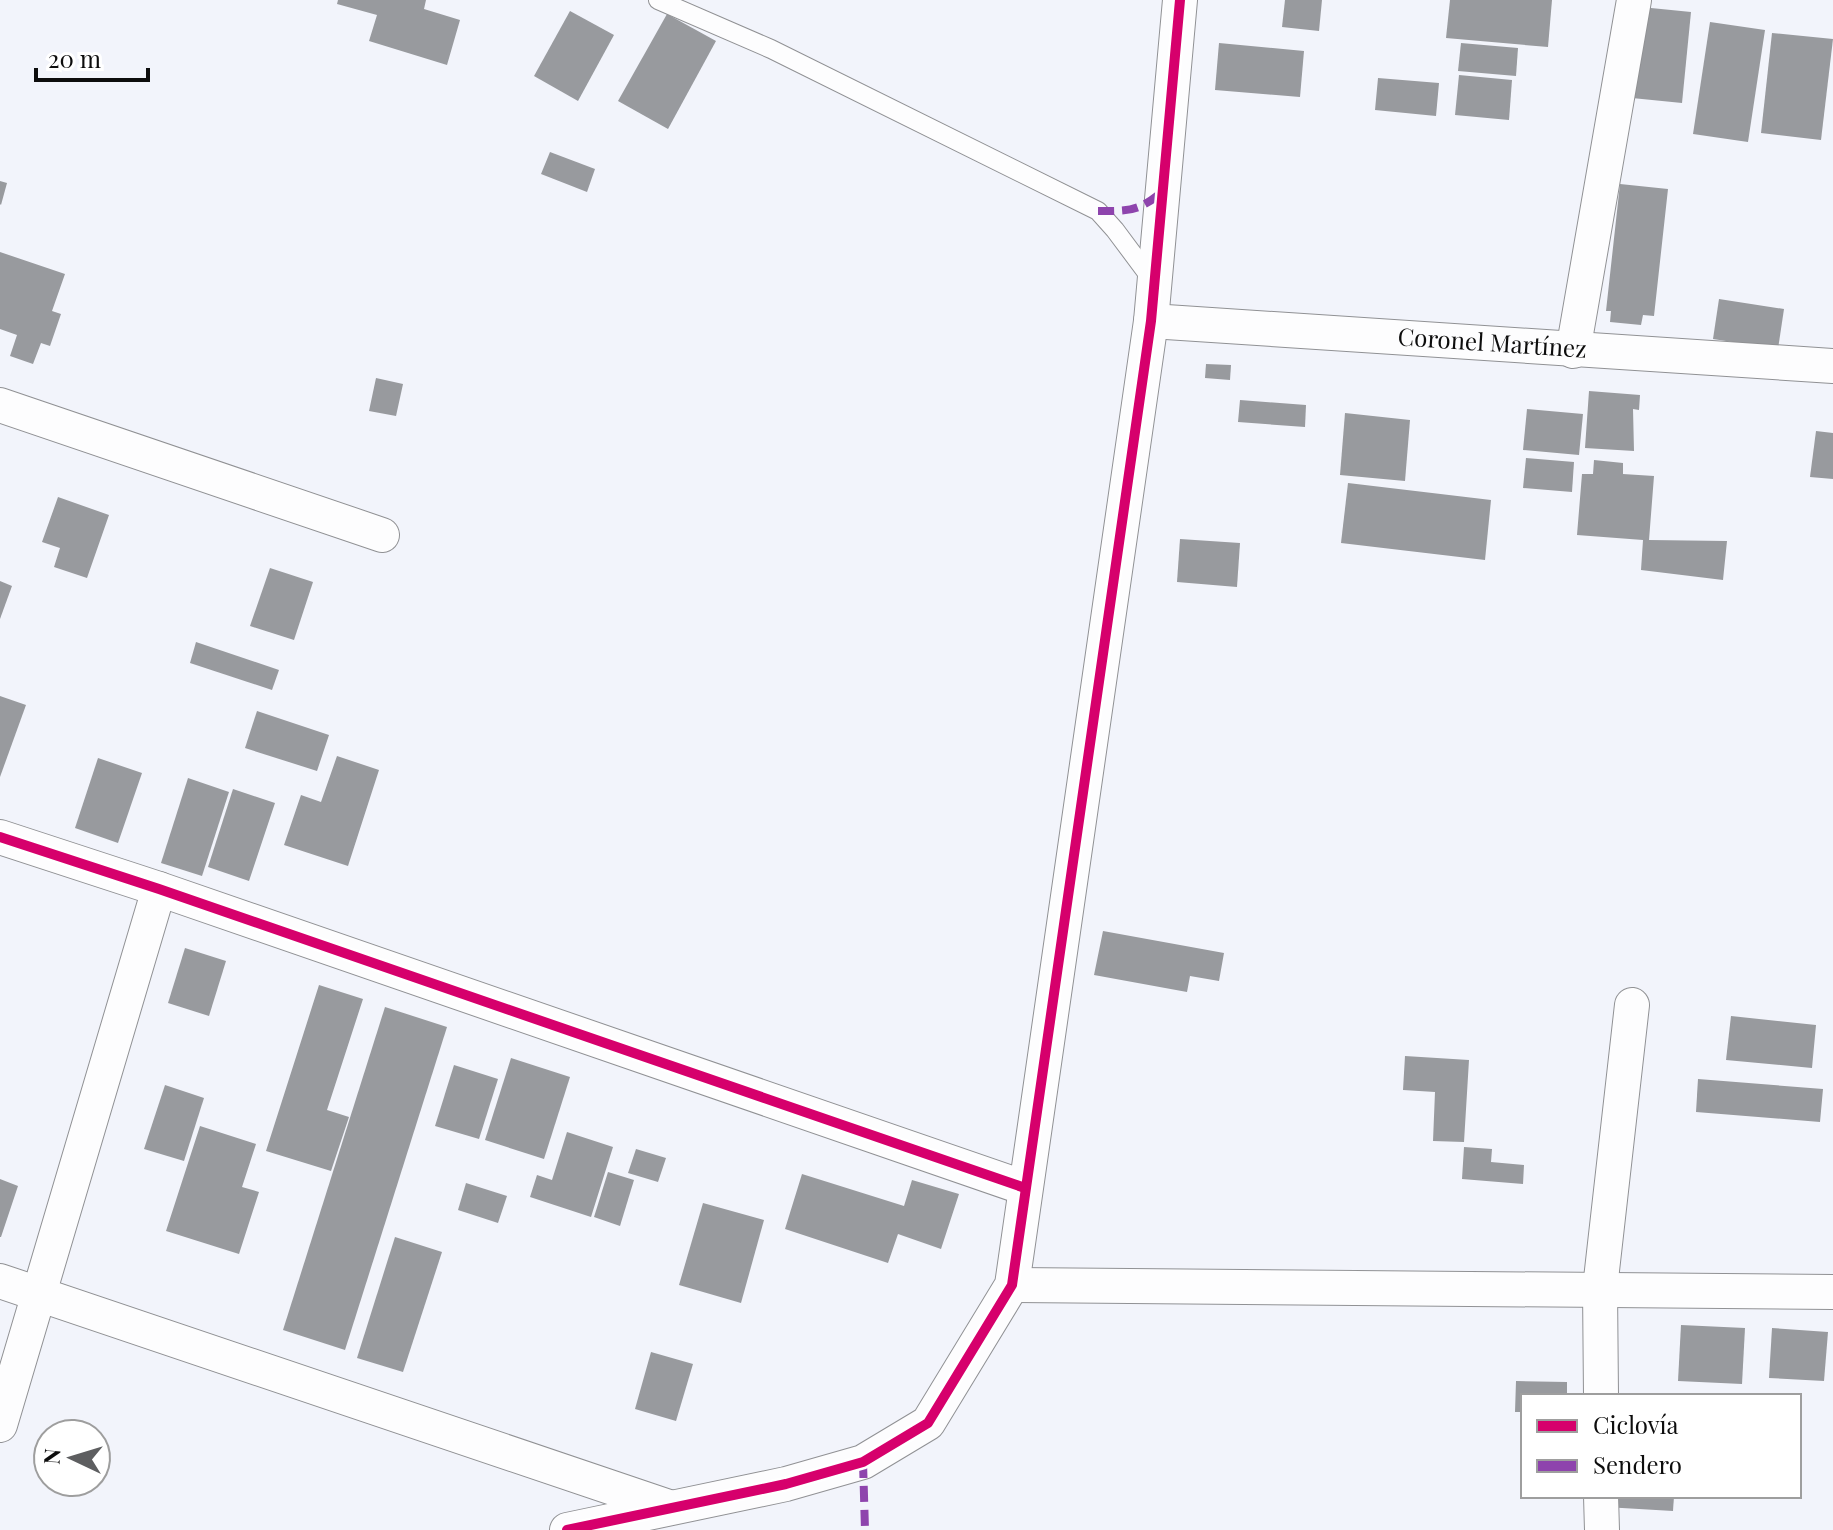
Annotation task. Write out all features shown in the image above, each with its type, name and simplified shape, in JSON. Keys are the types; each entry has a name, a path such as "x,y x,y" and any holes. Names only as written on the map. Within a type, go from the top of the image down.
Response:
{"street":[{"path":"567,1530 786,1484 863,1462 928,1423 1012,1285 1151,321 1180,0"},
{"path":"1573,351 1634,0"},
{"name":"Coronel Martínez","path":"1151,321 1833,366"},
{"path":"0,405 382,535"},
{"path":"0,837 1025,1188"},
{"path":"0,1425 159,889"},
{"path":"1601,1394 1600,1288 1632,1005"},
{"path":"0,1281 669,1507"},
{"path":"1012,1285 1833,1292"},
{"path":"1601,1498 1602,1530"}],"lane":[{"path":"658,0 771,49 1098,211 1154,282"}],"building":[{"path":"338,0 426,0 424,9 460,20 447,65 369,41 377,15 337,4"},
{"path":"1285,0 1322,0 1319,31 1282,27"},
{"path":"1450,0 1552,0 1548,47 1446,38"},
{"path":"1641,7 1691,12 1682,103 1632,98"},
{"path":"570,11 614,35 578,101 534,76"},
{"path":"667,14 716,41 668,129 618,101"},
{"path":"1710,22 1765,30 1748,142 1693,134"},
{"path":"1772,33 1833,39 1821,140 1761,133"},
{"path":"1219,43 1304,51 1300,97 1215,90"},
{"path":"1461,43 1518,48 1516,76 1458,71"},
{"path":"1459,75 1512,80 1509,120 1455,115"},
{"path":"1378,78 1439,83 1436,116 1375,110"},
{"path":"550,152 595,169 587,192 541,174"},
{"path":"0,181 7,183 1,205 0,204"},
{"path":"1620,184 1668,189 1654,316 1643,315 1641,325 1610,322 1611,311 1606,311"},
{"path":"0,252 65,274 52,311 61,314 50,346 41,343 33,364 10,356 17,335 0,329"},
{"path":"1719,299 1784,309 1778,349 1713,339"},
{"path":"1206,364 1231,365 1230,380 1205,378"},
{"path":"376,378 403,384 396,416 369,411"},
{"path":"1589,391 1640,395 1639,410 1633,409 1634,451 1585,448"},
{"path":"1240,400 1306,405 1305,427 1238,422"},
{"path":"1527,409 1583,414 1579,455 1523,450"},
{"path":"1345,413 1410,420 1405,481 1340,475"},
{"path":"1816,431 1833,433 1833,479 1810,477"},
{"path":"1526,458 1574,462 1572,492 1523,488"},
{"path":"1594,460 1623,463 1623,474 1654,476 1649,540 1727,541 1723,580 1641,570 1643,540 1577,535 1582,474 1593,474"},
{"path":"1348,483 1491,500 1485,560 1341,543"},
{"path":"58,497 109,515 87,578 54,567 60,548 42,542"},
{"path":"1180,539 1240,543 1237,587 1177,582"},
{"path":"270,568 313,582 294,640 250,626"},
{"path":"0,581 12,586 0,619"},
{"path":"196,642 279,670 272,690 190,663"},
{"path":"0,696 26,705 0,777"},
{"path":"257,711 329,735 317,771 245,748"},
{"path":"337,756 379,770 348,866 284,845 301,795 321,802"},
{"path":"98,758 142,773 118,843 75,828"},
{"path":"188,778 229,792 202,876 161,863"},
{"path":"233,789 275,803 249,881 208,867"},
{"path":"1103,931 1224,953 1219,981 1190,976 1187,992 1094,975"},
{"path":"185,948 226,961 209,1016 168,1003"},
{"path":"319,985 363,999 327,1110 349,1117 331,1171 266,1151"},
{"path":"385,1007 447,1027 345,1350 283,1330"},
{"path":"1731,1016 1816,1025 1812,1068 1726,1060"},
{"path":"1405,1056 1469,1060 1464,1142 1433,1141 1435,1092 1403,1090"},
{"path":"511,1058 570,1077 544,1159 485,1140"},
{"path":"454,1065 498,1079 479,1139 435,1126"},
{"path":"1698,1079 1823,1089 1820,1122 1696,1112"},
{"path":"165,1085 204,1098 184,1161 144,1149"},
{"path":"200,1126 256,1144 242,1187 259,1192 239,1254 166,1231"},
{"path":"567,1132 613,1147 591,1217 530,1197 537,1175 552,1180"},
{"path":"1464,1147 1492,1149 1491,1162 1524,1165 1523,1184 1462,1179"},
{"path":"636,1149 666,1158 658,1182 628,1173"},
{"path":"608,1172 634,1180 620,1226 594,1217"},
{"path":"802,1174 904,1206 912,1180 959,1194 941,1249 898,1234 888,1263 785,1229"},
{"path":"0,1179 18,1186 1,1237 0,1237"},
{"path":"466,1183 507,1196 498,1223 458,1210"},
{"path":"703,1203 764,1220 741,1303 679,1285"},
{"path":"395,1237 442,1252 403,1372 357,1358"},
{"path":"1681,1325 1745,1328 1742,1384 1678,1381"},
{"path":"1772,1328 1828,1332 1824,1381 1769,1378"},
{"path":"651,1352 693,1364 676,1421 635,1409"},
{"path":"1516,1381 1567,1382 1567,1394 1521,1394 1521,1412 1515,1412"},
{"path":"1605,1498 1674,1498 1673,1511 1605,1507"}],"marked path":[{"path":"1098,211 1132,209 1162,192"},
{"path":"863,1462 865,1530"}],"cycle path":[{"path":"567,1530 786,1484 863,1462 928,1423 1012,1285 1151,321 1180,0"},
{"path":"0,837 1025,1188"}]}
